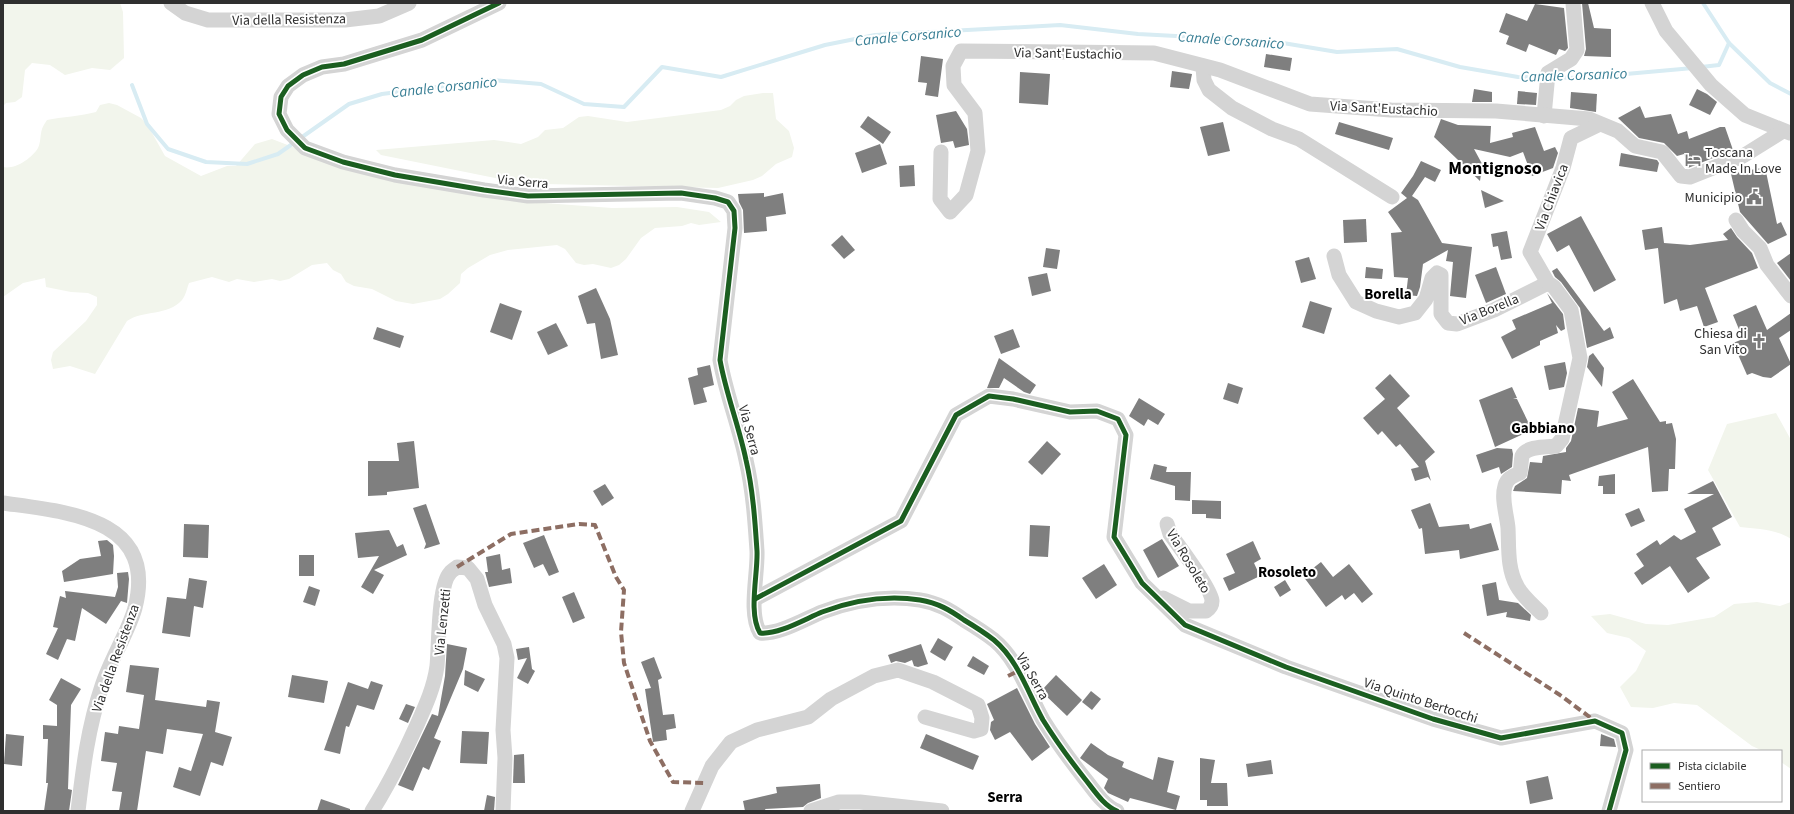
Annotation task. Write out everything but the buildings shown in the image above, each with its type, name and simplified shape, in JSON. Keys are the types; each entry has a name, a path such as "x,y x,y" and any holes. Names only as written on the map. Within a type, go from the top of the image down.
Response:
{"street":[{"name":"Via della Resistenza","path":"171,3 185,13 208,20 215,20 352,19 379,16 409,3"},
{"name":"Via Serra","path":"499,3 422,40 344,64 322,67 303,74 288,86 281,97 279,114 287,130 305,148 343,162 395,175 528,196 681,193 716,198 728,202 734,211 735,228 720,360 746,459 751,489 757,552 755,599 756,627 760,632 767,633 852,602 874,599 921,600 943,606 995,641 1009,657 1063,751 1100,798 1112,809 1117,811"},
{"path":"1544,116 1548,73 1571,59 1577,50 1573,3"},
{"path":"1652,3 1666,31 1697,68 1746,115 1787,132"},
{"name":"Via Sant'Eustachio","path":"941,152 940,200 950,212 966,195 978,151 975,113 954,85 953,66 961,51 1154,53 1220,70 1310,104 1391,110 1496,111 1589,119 1618,131 1635,146 1662,152 1681,176 1690,177 1743,156 1787,132"},
{"path":"1203,66 1204,80 1209,90 1232,108 1272,129 1299,139 1392,197"},
{"name":"Via Chiavica","path":"1541,613 1517,587 1512,576 1508,553 1508,528 1504,495 1505,485 1510,477 1520,473 1522,456 1526,452 1532,449 1556,446 1562,439 1580,358 1571,310 1554,287 1548,283 1530,252 1563,168 1571,138 1600,124"},
{"path":"1736,220 1742,230 1760,248 1767,265 1791,296"},
{"name":"Via Borella","path":"1334,256 1339,275 1356,302 1376,311 1398,317 1415,313 1426,299 1432,278 1437,273 1441,275 1441,314 1448,322 1457,324 1494,310 1548,283"},
{"path":"755,599 901,521 956,415 989,396 1013,399 1070,412 1097,412 1118,420 1126,435 1114,537 1142,583 1153,594"},
{"name":"Via della Resistenza","path":"3,503 62,512 100,523 122,537 137,561 140,576 134,608 102,686 86,744 78,811"},
{"name":"Via Rosoleto","path":"1153,594 1189,610 1206,611 1210,608 1212,601 1208,588 1170,534 1167,524"},
{"name":"Via Lenzetti","path":"372,811 397,768 429,697 437,668 440,618 444,588 449,573 457,567 468,568 477,579 485,605 504,644 507,658 503,730 505,765 503,811"},
{"name":"Via Quinto Bertocchi","path":"1153,594 1185,625 1286,667 1433,719 1501,738 1596,721 1622,733 1626,750 1609,811"},
{"path":"692,811 712,766 731,742 756,730 808,717 830,699 874,676 898,670 933,682 978,705 982,718 980,729 974,731 925,717"},
{"path":"811,811 839,802 860,802 942,811"}],"shaded area":[{"path":"3,3 120,3 123,12 124,58 110,70 92,68 65,75 50,65 32,63 25,70 22,97 15,102 6,103 3,106"},
{"path":"773,93 776,119 789,131 794,148 792,157 776,164 762,176 753,180 718,188 545,184 505,180 381,155 376,150 494,140 521,144 538,137 545,130 563,128 579,117 588,116 627,122 721,110 730,106 736,100 744,96"},
{"path":"109,103 117,105 141,118 147,124 165,156 201,176 227,166 236,166 255,144 272,139 298,149 517,201 612,208 677,207 709,212 721,222 699,225 691,223 682,226 655,228 641,238 626,259 619,265 611,268 593,264 584,265 576,263 565,249 557,245 508,250 490,255 468,268 461,274 460,283 440,299 413,304 396,301 372,289 354,286 346,282 341,274 333,270 327,263 312,265 289,279 280,281 272,279 254,282 237,279 229,282 212,277 189,283 182,300 176,305 163,311 140,315 127,321 95,374 70,366 53,369 51,360 53,352 86,321 97,305 97,297 88,293 71,292 46,287 45,278 23,283 3,297 3,167 13,167 32,156 39,146 42,129 47,120 96,112 100,105"},
{"path":"1776,413 1791,440 1791,539 1773,531 1740,527 1708,470 1727,424"},
{"path":"1757,602 1780,606 1791,602 1791,769 1782,763 1782,750 1761,750 1752,746 1697,705 1674,703 1653,708 1631,707 1620,687 1636,671 1646,651 1629,638 1607,633 1591,616 1610,614 1646,624 1668,625 1714,617 1734,604"}],"waterway":[{"path":"1703,3 1729,43 1770,83 1791,94"},
{"name":"Canale Corsanico","path":"132,85 147,124 168,149 206,162 247,164 278,154 349,104 382,94 492,80 541,84 584,104 624,107 662,67 721,77 825,45 875,35 1060,25 1138,34 1271,41 1337,52 1397,49 1460,67 1518,77 1581,78 1693,68"},
{"name":"Canale Corsanico","path":"1701,67 1719,65 1729,43"}],"marked path":[{"path":"457,567 511,534 579,524 595,525 616,577 624,590 621,632 624,663 650,741 673,782 704,783"},
{"path":"1464,633 1560,695 1595,721"},
{"path":"1008,676 1018,671"}],"cycle path":[{"path":"499,3 422,40 344,64 322,67 303,75 288,86 281,97 279,114 287,130 305,148 343,162 395,175 484,190 528,196 681,193 715,198 728,202 734,211 735,228 720,360 743,447 750,483 757,551 754,604 756,625 760,633 775,632 822,612 846,604 883,598 920,600 944,607 994,640 1010,657 1022,677 1043,720 1058,743 1099,797 1107,805 1117,811"},
{"path":"755,599 901,521 956,415 989,396 1013,399 1070,412 1097,411 1118,419 1126,435 1114,537 1142,583 1185,625 1286,667 1433,719 1501,738 1595,721 1622,733 1626,750 1609,811"}],"place":[{"name":"Toscana Made In Love","path":"1693,160"},
{"name":"Municipio","path":"1754,197"},
{"name":"Chiesa di San Vito","path":"1759,341"}],"district":[{"name":"Montignoso","path":"1495,168"},
{"name":"Borella","path":"1388,294"},
{"name":"Gabbiano","path":"1543,428"},
{"name":"Rosoleto","path":"1287,572"},
{"name":"Serra","path":"1005,797"}]}
